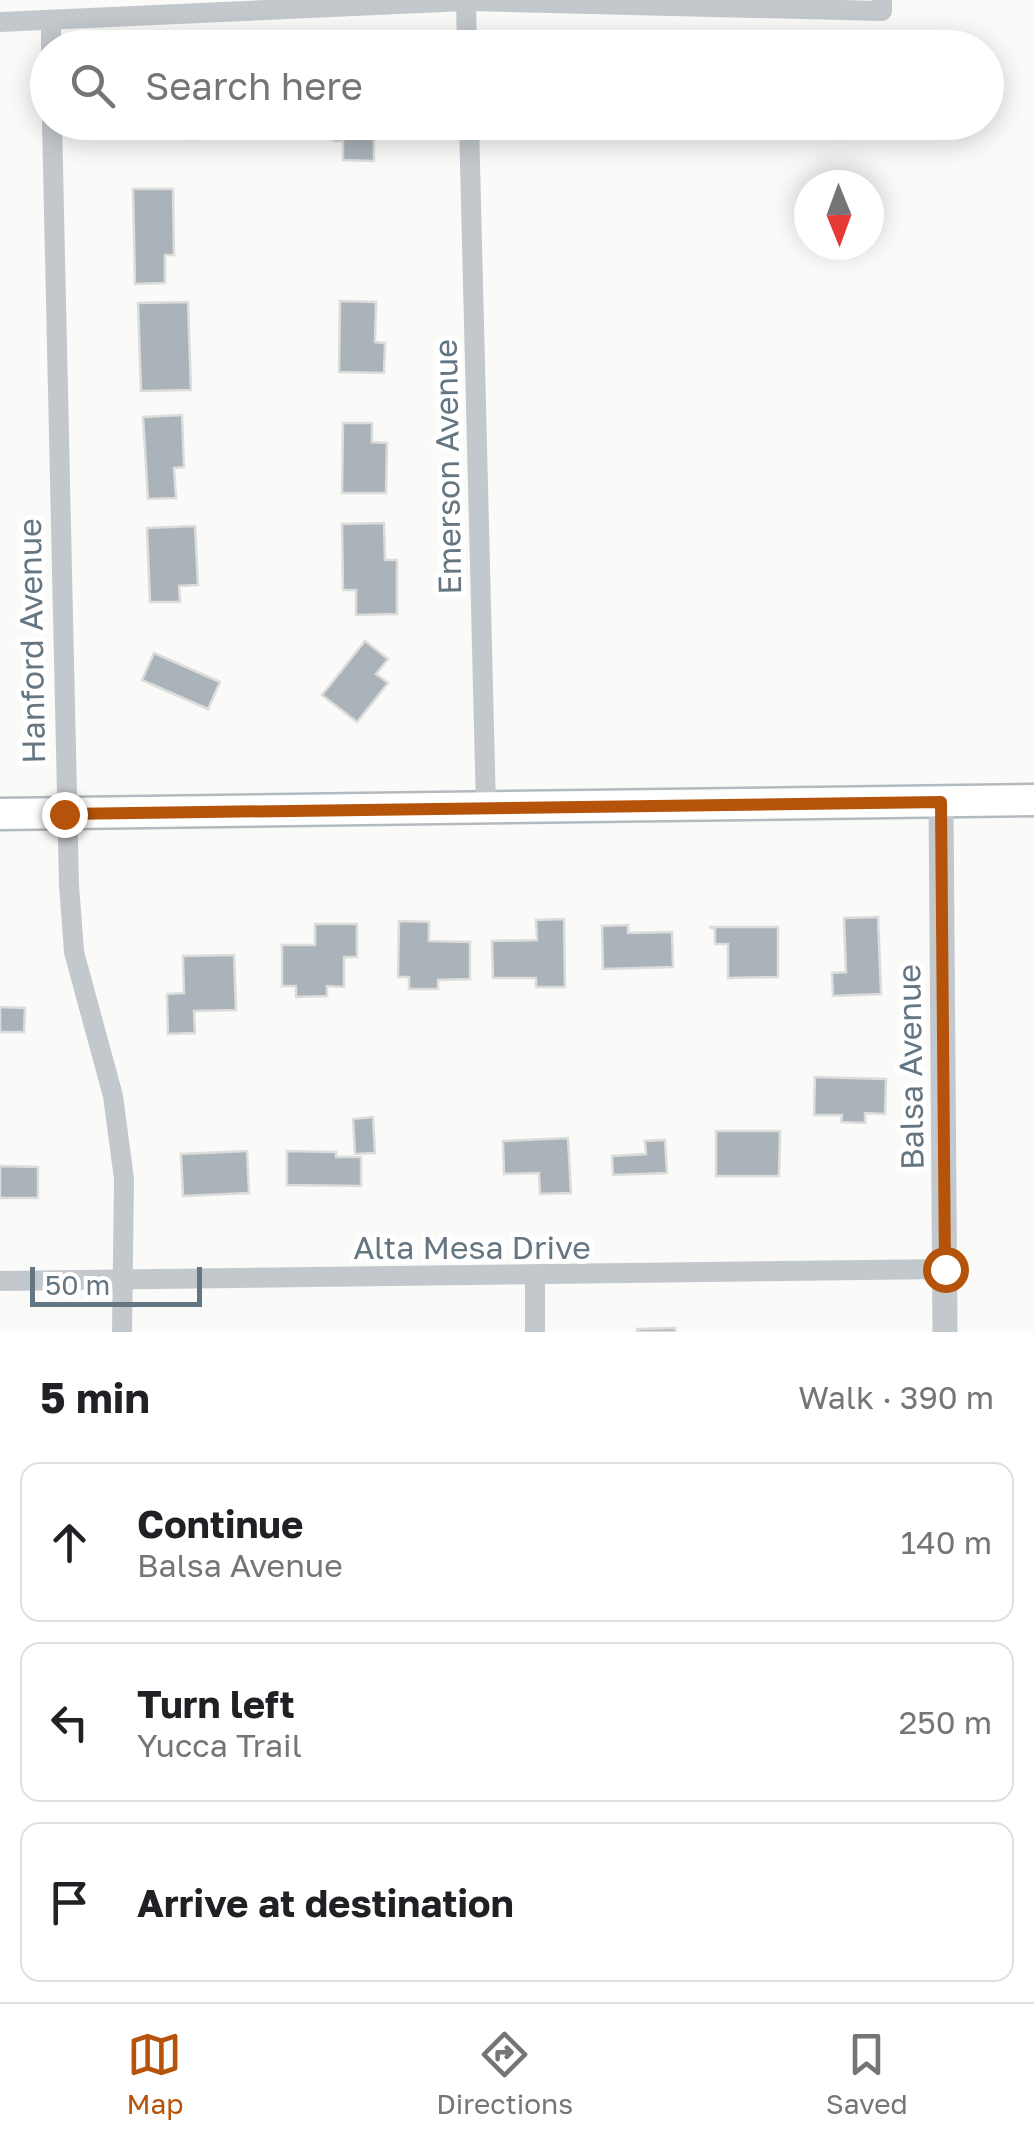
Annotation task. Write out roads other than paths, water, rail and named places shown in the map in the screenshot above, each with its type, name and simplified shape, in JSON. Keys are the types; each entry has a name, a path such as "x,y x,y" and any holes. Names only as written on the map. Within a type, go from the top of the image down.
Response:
{"main road":[{"path":"0,814 1034,800"}],"street":[{"path":"466,1 467,30"},
{"path":"0,22 466,1 882,5"},
{"path":"50,22 50,30"},
{"name":"Hanford Avenue","path":"52,140 64,814 74,952 113,1096 122,1163 122,1332"},
{"name":"Emerson Avenue","path":"469,140 486,809"},
{"name":"Balsa Avenue","path":"941,802 945,1332"},
{"name":"Alta Mesa Drive","path":"0,1281 945,1269"},
{"path":"535,1277 535,1332"}]}
